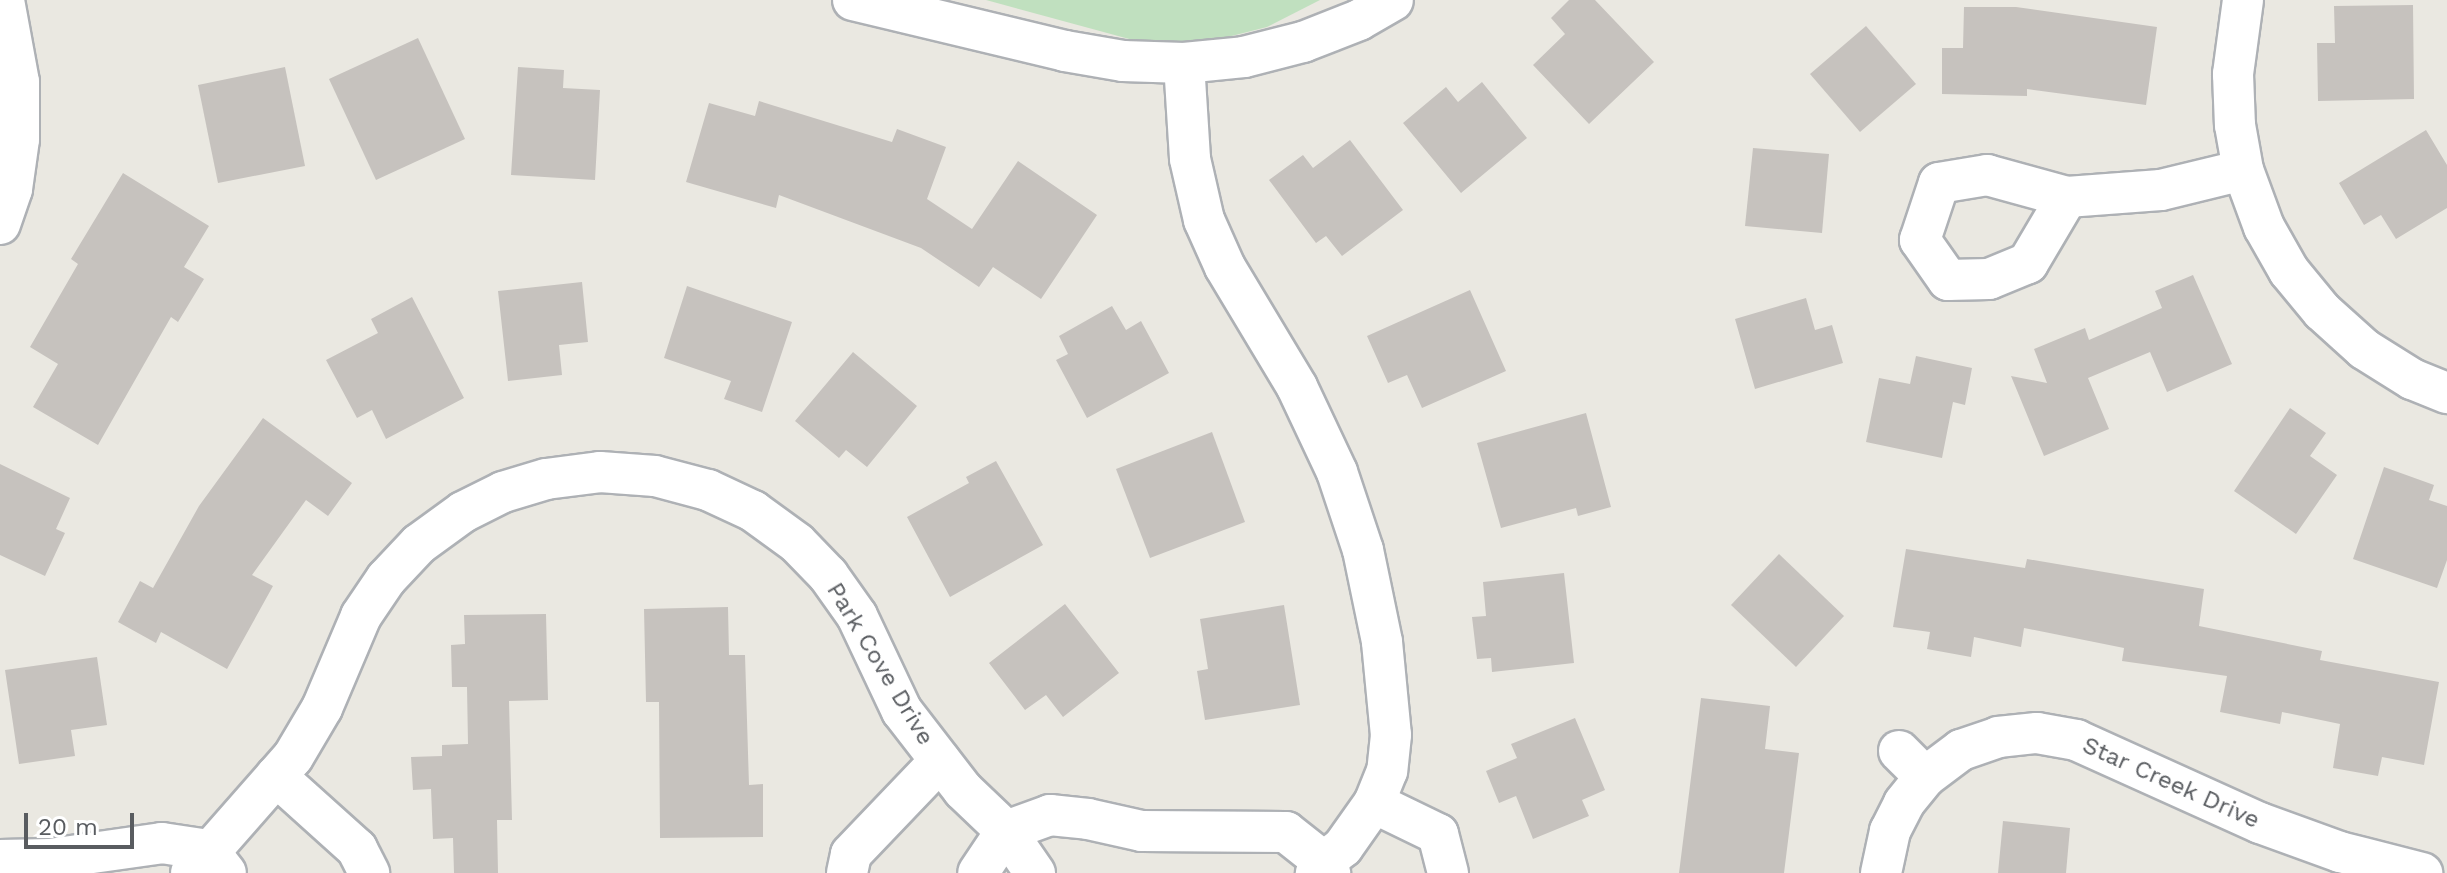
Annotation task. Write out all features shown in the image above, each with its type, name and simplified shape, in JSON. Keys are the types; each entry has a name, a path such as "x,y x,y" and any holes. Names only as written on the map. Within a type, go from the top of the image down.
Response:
{"street":[{"path":"0,224 12,189 19,139 19,82 4,0"},
{"path":"853,0 1065,51 1123,61 1184,63 1244,57 1303,42 1359,20 1393,0"},
{"path":"2243,0 2233,74 2235,125 2243,170 2270,238 2289,271 2322,311 2364,349 2412,379 2447,393"},
{"path":"978,873 1006,831 1050,815 1088,819 1142,831 1286,832 1323,869 1374,803 1387,771 1391,735 1382,642 1363,550 1337,472 1297,387 1225,267 1204,220 1190,159 1184,63"},
{"path":"2067,197 2161,190 2243,170"},
{"name":"Park Cove Drive","path":"0,860 50,859 162,843 208,865 293,757 322,708 361,616 386,579 419,544 463,512 503,492 546,479 600,472 655,476 708,490 753,511 797,543 828,575 857,616 902,711 963,790 1006,831 1035,873"},
{"name":"Star Creek Drive","path":"1881,873 1890,831 1904,803 1912,764 1998,737 2037,733 2076,740 2260,823 2340,852 2422,873"},
{"name":"Park Cove Drive","path":"847,873 851,854 940,761"},
{"path":"276,776 357,849 369,873"},
{"path":"1374,803 1438,834 1448,873"}],"green space":[{"path":"986,0 1320,0 1267,27 1204,43 1144,43"}],"building":[{"path":"1569,0 1595,0 1654,62 1589,124 1533,65 1565,34 1551,18"},
{"path":"2413,5 2414,99 2318,101 2317,43 2335,43 2334,6"},
{"path":"1964,7 2016,7 2157,27 2146,105 2027,89 2027,96 1942,94 1942,48 1963,48"},
{"path":"1866,26 1916,84 1860,132 1810,74"},
{"path":"418,38 465,139 376,180 329,79"},
{"path":"285,67 305,166 218,183 198,85"},
{"path":"518,67 564,70 563,88 600,90 595,180 511,175"},
{"path":"1482,82 1527,138 1461,193 1403,123 1446,87 1458,102"},
{"path":"759,101 892,142 897,129 946,147 927,199 972,229 1018,161 1097,215 1041,299 993,267 979,287 921,248 779,195 776,208 686,182 709,103 755,116"},
{"path":"2426,130 2447,165 2447,208 2396,239 2381,215 2364,225 2339,183"},
{"path":"1350,140 1403,210 1342,256 1326,236 1316,243 1269,180 1303,155 1313,168"},
{"path":"1753,148 1829,154 1822,233 1745,226"},
{"path":"123,173 209,226 184,267 204,279 178,322 171,317 98,445 33,407 58,364 30,347 78,264 71,259"},
{"path":"2193,275 2232,364 2167,392 2150,352 2088,378 2109,429 2044,456 2011,376 2047,383 2034,349 2085,328 2089,340 2162,308 2155,291"},
{"path":"582,282 588,342 559,345 562,375 508,381 498,291"},
{"path":"687,286 792,322 762,412 724,399 731,381 664,358"},
{"path":"1470,290 1506,371 1422,408 1407,375 1388,383 1367,336"},
{"path":"412,297 464,398 386,439 372,410 357,418 326,360 378,333 371,319"},
{"path":"1806,298 1815,330 1832,325 1843,363 1755,389 1735,319"},
{"path":"1112,306 1126,330 1141,321 1169,373 1087,418 1056,360 1068,354 1059,336"},
{"path":"853,352 917,406 867,467 846,450 839,458 795,421"},
{"path":"1916,356 1972,368 1965,405 1953,402 1942,458 1866,442 1879,378 1910,384"},
{"path":"2290,408 2326,433 2310,456 2337,475 2296,534 2234,491"},
{"path":"1586,413 1611,507 1578,516 1576,508 1501,528 1477,443"},
{"path":"263,418 352,483 328,516 306,500 252,575 273,586 227,669 161,632 156,643 118,622 140,581 153,588 199,506"},
{"path":"1212,432 1245,522 1150,558 1116,469"},
{"path":"996,461 1043,545 950,597 907,517 969,483 966,477"},
{"path":"0,464 70,498 56,529 65,533 45,576 0,555"},
{"path":"2384,467 2434,485 2429,500 2447,506 2447,560 2437,588 2353,559"},
{"path":"1906,549 2025,568 2027,559 2204,589 2199,626 2322,651 2320,660 2439,682 2424,765 2382,757 2378,776 2333,768 2340,724 2282,712 2280,724 2220,712 2227,676 2122,661 2124,648 2024,628 2021,647 1974,637 1971,657 1927,649 1930,632 1893,627"},
{"path":"1779,554 1844,616 1796,667 1731,605"},
{"path":"1564,573 1574,663 1492,672 1491,658 1477,659 1472,617 1486,616 1483,582"},
{"path":"1065,604 1119,673 1063,717 1046,695 1025,710 989,663"},
{"path":"1284,605 1300,705 1205,720 1197,671 1208,669 1200,619"},
{"path":"728,607 729,655 745,655 749,785 763,784 763,837 660,838 659,702 646,702 644,609"},
{"path":"546,614 548,700 509,701 512,820 497,820 498,873 454,873 453,838 433,839 431,789 413,790 411,757 442,756 442,745 468,744 467,687 452,687 451,645 465,644 464,615"},
{"path":"97,657 107,725 71,730 75,756 19,764 5,670"},
{"path":"1701,698 1770,706 1765,749 1799,753 1784,873 1679,873"},
{"path":"1575,718 1605,790 1582,800 1589,816 1533,839 1516,796 1499,803 1486,771 1517,758 1511,744"},
{"path":"2003,821 2070,828 2066,873 1998,873"}]}
